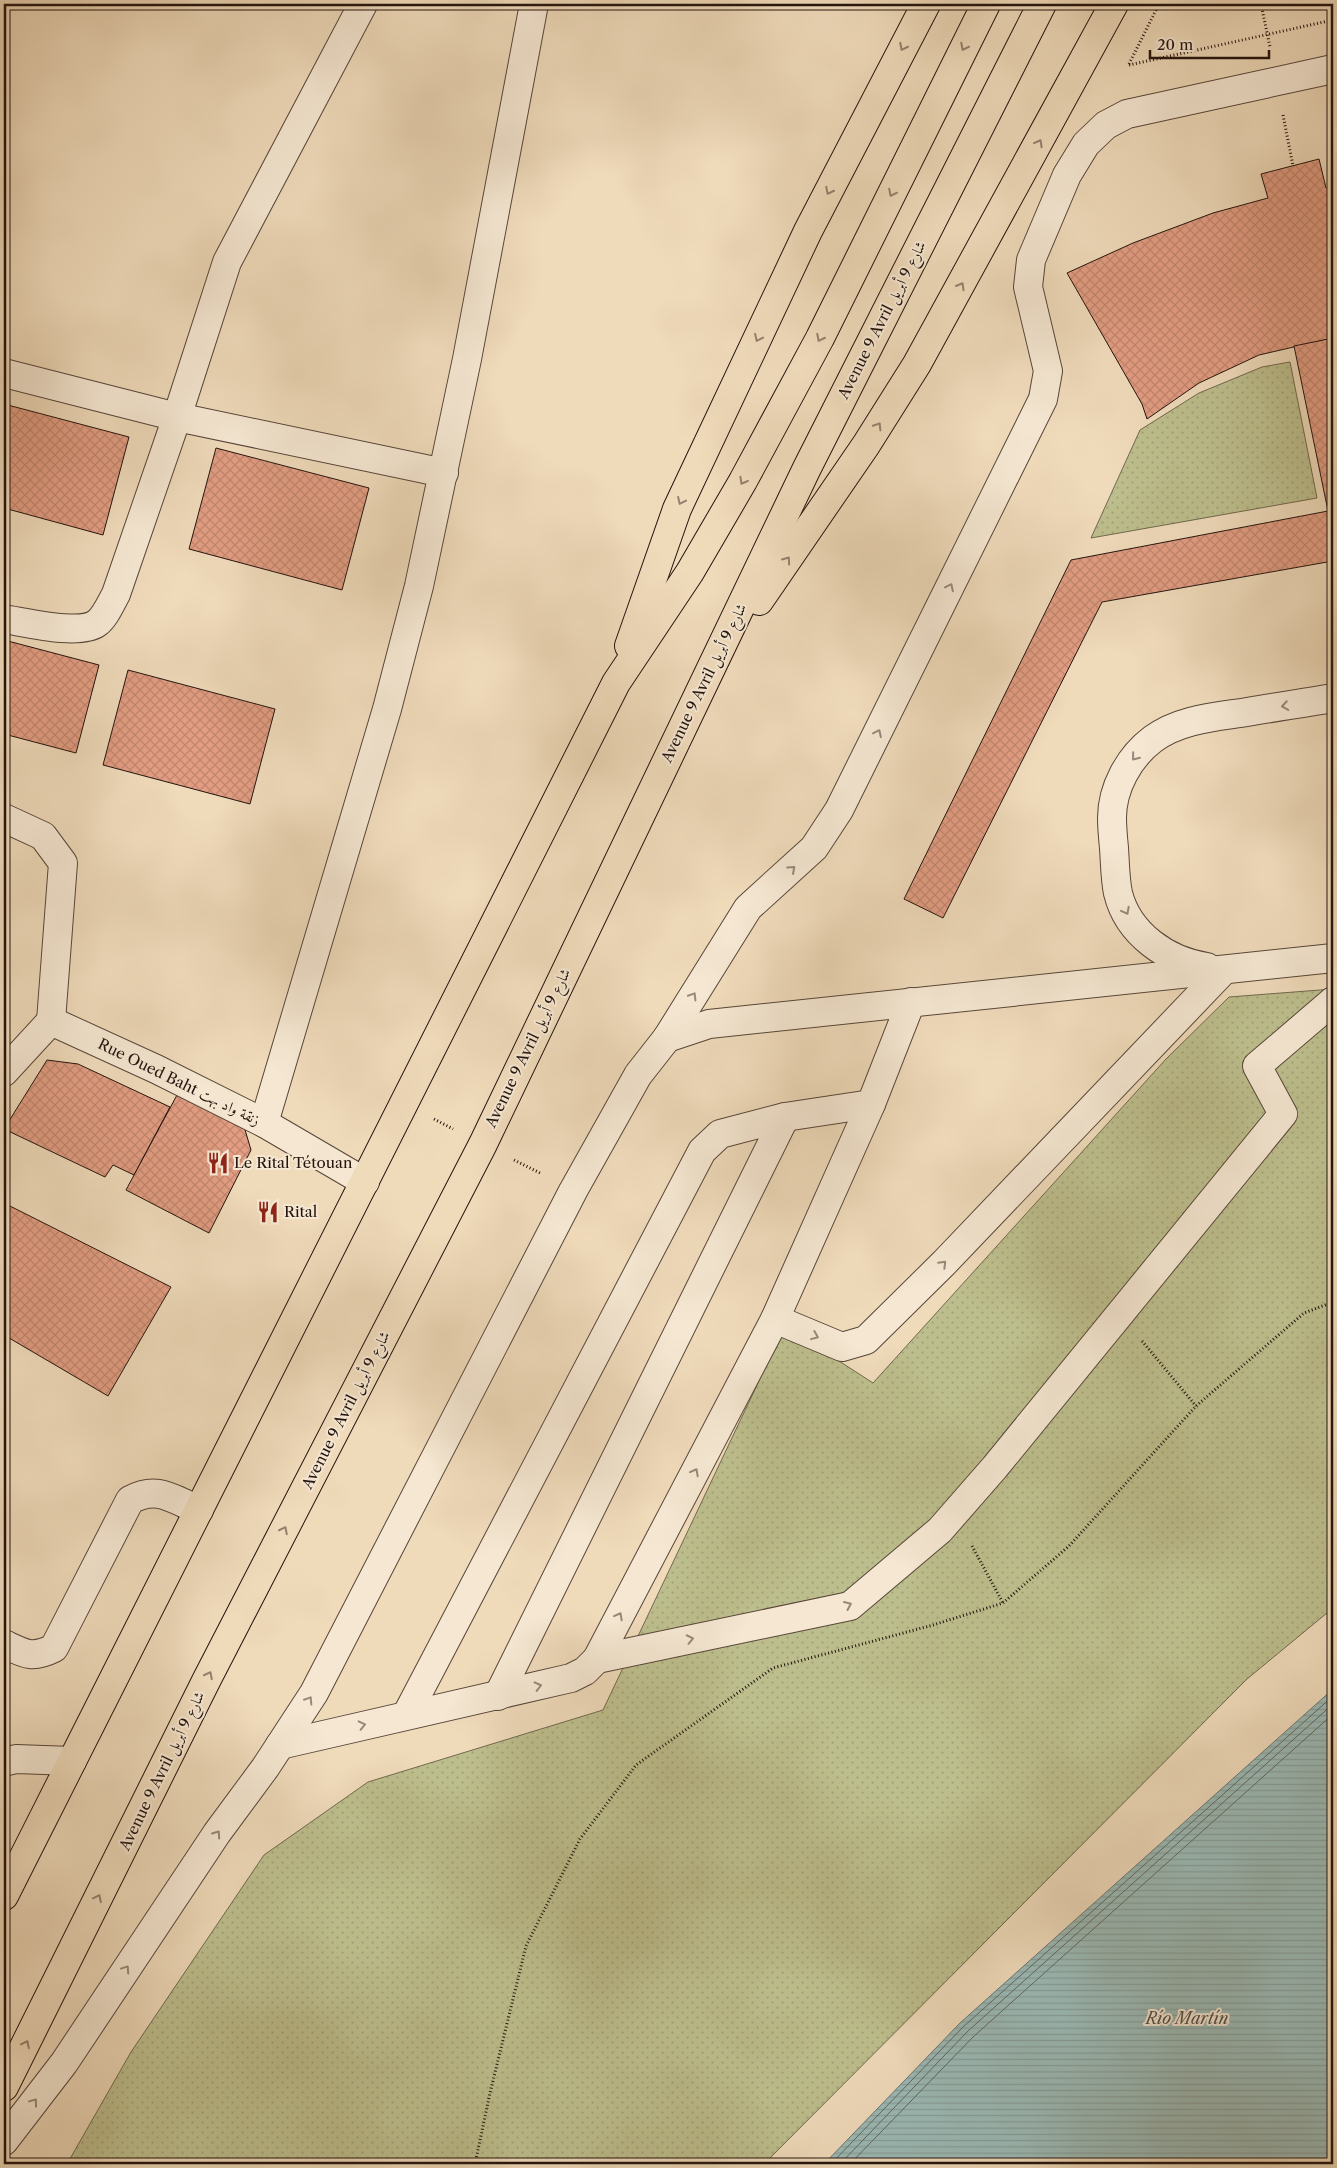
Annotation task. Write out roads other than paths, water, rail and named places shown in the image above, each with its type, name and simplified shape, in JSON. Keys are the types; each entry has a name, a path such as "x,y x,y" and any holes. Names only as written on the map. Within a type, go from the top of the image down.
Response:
{"highway":[{"path":"4,1896 616,682 677,509 808,231 926,4"},
{"path":"616,682 690,572 743,481 820,338 986,4"},
{"name":"Avenue 9 Avril شارع 9 أبريل","path":"4,2087 206,1681 483,1144 816,451 1042,4"},
{"path":"710,672 866,445 917,364 1114,4"}],"street":[{"path":"4,619 69,628 85,627 96,624 107,610 116,594 227,262 363,4"},
{"path":"264,1123 387,709 419,586 469,349 534,4"},
{"path":"4,2141 64,2062 217,1833 265,1768 314,1693 573,1191 638,1075 667,1038 748,908 814,848 839,810 1044,399 1048,371 1028,287 1031,260 1067,175 1086,144 1106,125 1127,114 1333,69"},
{"path":"4,373 177,416 444,473"},
{"path":"1224,970 1193,965 1160,950 1146,939 1124,910 1118,893 1112,817 1114,799 1120,782 1128,766 1139,751 1153,739 1185,723 1333,698"},
{"path":"4,818 42,836 63,863 50,1021 4,1072"},
{"path":"667,1038 709,1024 1333,958"},
{"path":"775,1320 842,1346 866,1340 944,1263 1224,970"},
{"path":"597,1659 850,1606 940,1530 995,1467 1283,1114 1257,1066 1333,1001"},
{"path":"280,1745 407,1714 498,1696 571,1678 585,1671 597,1659 775,1320 871,1104 911,1002"},
{"name":"Rue Oued Baht زنقة واد بهت","path":"50,1021 156,1069 264,1123 365,1182"},
{"path":"407,1714 702,1152 720,1134 785,1117 871,1104"},
{"path":"498,1696 785,1117"},
{"path":"4,1644 26,1655 42,1654 54,1648 130,1500 143,1493 156,1492 199,1510"},
{"path":"4,1762 16,1759 72,1761"}],"water":[{"name":"Río Martín","path":"1333,1689 1333,2164 824,2164 960,2023"}],"place":[{"name":"Le Rital Tétouan","path":"218,1163"},
{"name":"Rital","path":"268,1212"}]}
